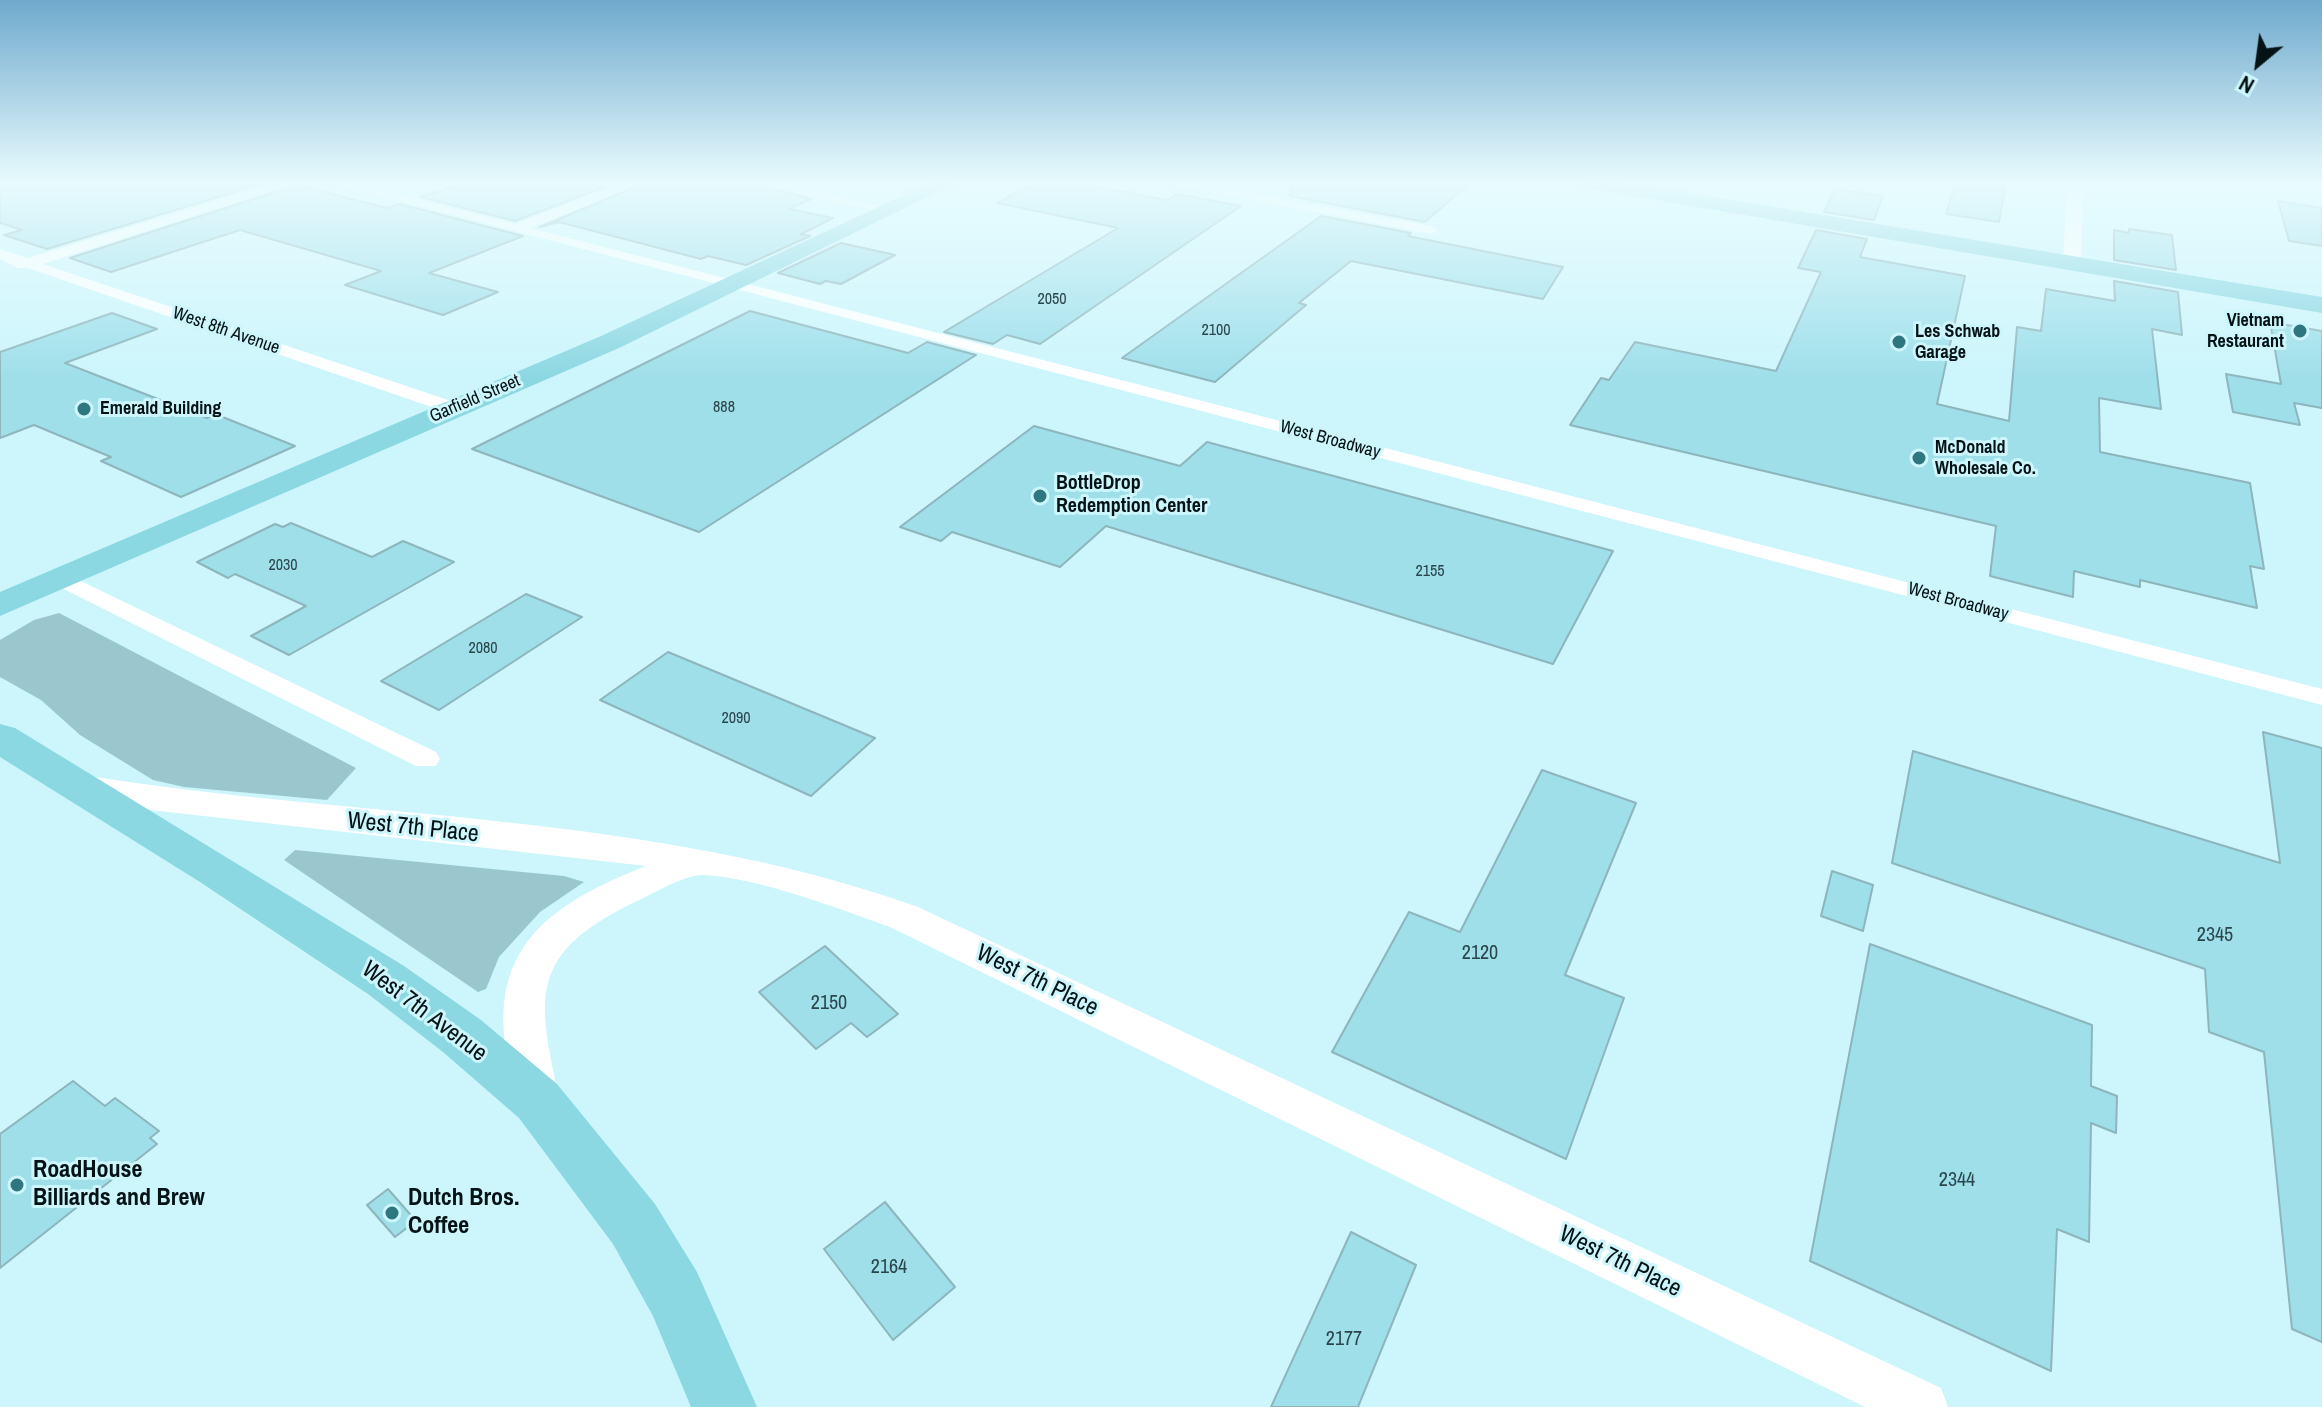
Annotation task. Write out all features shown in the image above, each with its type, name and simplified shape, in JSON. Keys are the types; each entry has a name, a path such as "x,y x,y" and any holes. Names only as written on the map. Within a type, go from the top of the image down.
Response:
{"main road":[{"name":"Garfield Street","path":"0,605 732,285 808,249"},
{"path":"1981,249 2322,305"},
{"name":"West 7th Avenue","path":"0,738 386,980 462,1036 538,1101 634,1224 675,1294 724,1407"}],"street":[{"path":"0,272 74,249"},
{"name":"West Broadway","path":"591,249 2322,697"},
{"path":"2072,264 2073,249"},
{"name":"West 8th Avenue","path":"0,254 453,408"},
{"path":"62,579 426,759"},
{"name":"West 7th Place","path":"82,787 210,808 621,848 800,880 904,917 1922,1407"},
{"path":"538,1101 523,1023 524,988 539,955 565,926 598,903 699,861"}],"shaded area":[{"path":"59,613 356,768 327,800 184,787 153,780 80,735 41,700 0,677 0,640 34,620"},
{"path":"295,850 564,876 584,882 540,912 499,957 486,989 478,992 284,860"}],"building":[{"path":"99,249 183,249 111,272 70,258"},
{"path":"304,249 491,249 429,273 498,292 443,315 345,285 381,271"},
{"path":"661,249 782,249 746,265 708,256 701,259"},
{"path":"829,249 866,249 895,255 841,284 826,281 820,284 778,273"},
{"path":"1083,249 1179,249 1040,344 1007,335 993,344 944,332"},
{"path":"1275,249 1471,249 1563,267 1543,299 1351,261 1299,303 1306,305 1215,382 1122,358"},
{"name":"McDonald Wholesale Co.","path":"1807,249 1863,249 1860,257 1965,276 1937,404 2009,421 2017,327 2041,331 2046,289 2115,301 2114,281 2178,292 2182,335 2152,329 2161,409 2099,398 2100,452 2250,483 2264,569 2250,566 2257,608 2140,580 2140,587 2074,571 2073,597 1990,576 1996,526 1570,425 1601,378 1609,380 1635,342 1776,371 1821,272 1798,268"},
{"path":"2114,249 2174,249 2176,270 2114,260"},
{"path":"750,311 908,353 927,342 976,355 699,532 472,449"},
{"path":"112,313 157,329 65,363 207,418 215,414 295,446 181,497 101,461 111,457 34,425 0,438 0,352"},
{"path":"2270,322 2322,331 2322,408 2294,403 2300,425 2233,412 2226,374 2281,384"},
{"path":"1034,426 1180,466 1207,442 1613,551 1553,664 1106,526 1060,567 952,532 941,541 900,527"},
{"path":"291,523 372,557 403,541 454,562 289,655 251,636 306,606 235,574 228,578 197,562 275,524 283,527"},
{"path":"526,594 582,617 439,710 381,681"},
{"path":"668,652 875,738 811,796 600,700"},
{"path":"2263,732 2322,748 2322,1342 2292,1329 2264,1052 2209,1032 2205,969 1892,863 1913,751 2280,863"},
{"path":"1542,770 1636,803 1565,975 1624,998 1566,1159 1332,1052 1409,912 1460,932"},
{"path":"1832,871 1873,885 1863,931 1821,916"},
{"path":"1870,944 2092,1025 2091,1086 2117,1096 2116,1133 2091,1123 2089,1242 2057,1229 2051,1371 1810,1261"},
{"path":"825,946 898,1014 867,1037 851,1023 816,1049 759,992"},
{"path":"73,1081 105,1106 115,1098 159,1131 150,1138 157,1144 0,1268 0,1134"},
{"name":"Dutch Bros. Coffee","path":"388,1189 416,1221 395,1237 367,1205"},
{"path":"885,1202 955,1287 893,1340 824,1249"},
{"path":"1351,1232 1416,1265 1358,1407 1271,1407"}],"place":[{"name":"Vietnam Restaurant","path":"2300,331"},
{"name":"Les Schwab Garage","path":"1899,342"},
{"name":"Emerald Building","path":"84,409"},
{"name":"McDonald Wholesale Co.","path":"1919,458"},
{"name":"BottleDrop Redemption Center","path":"1040,496"},
{"name":"RoadHouse Billiards and Brew","path":"17,1185"},
{"name":"Dutch Bros. Coffee","path":"392,1213"}]}
